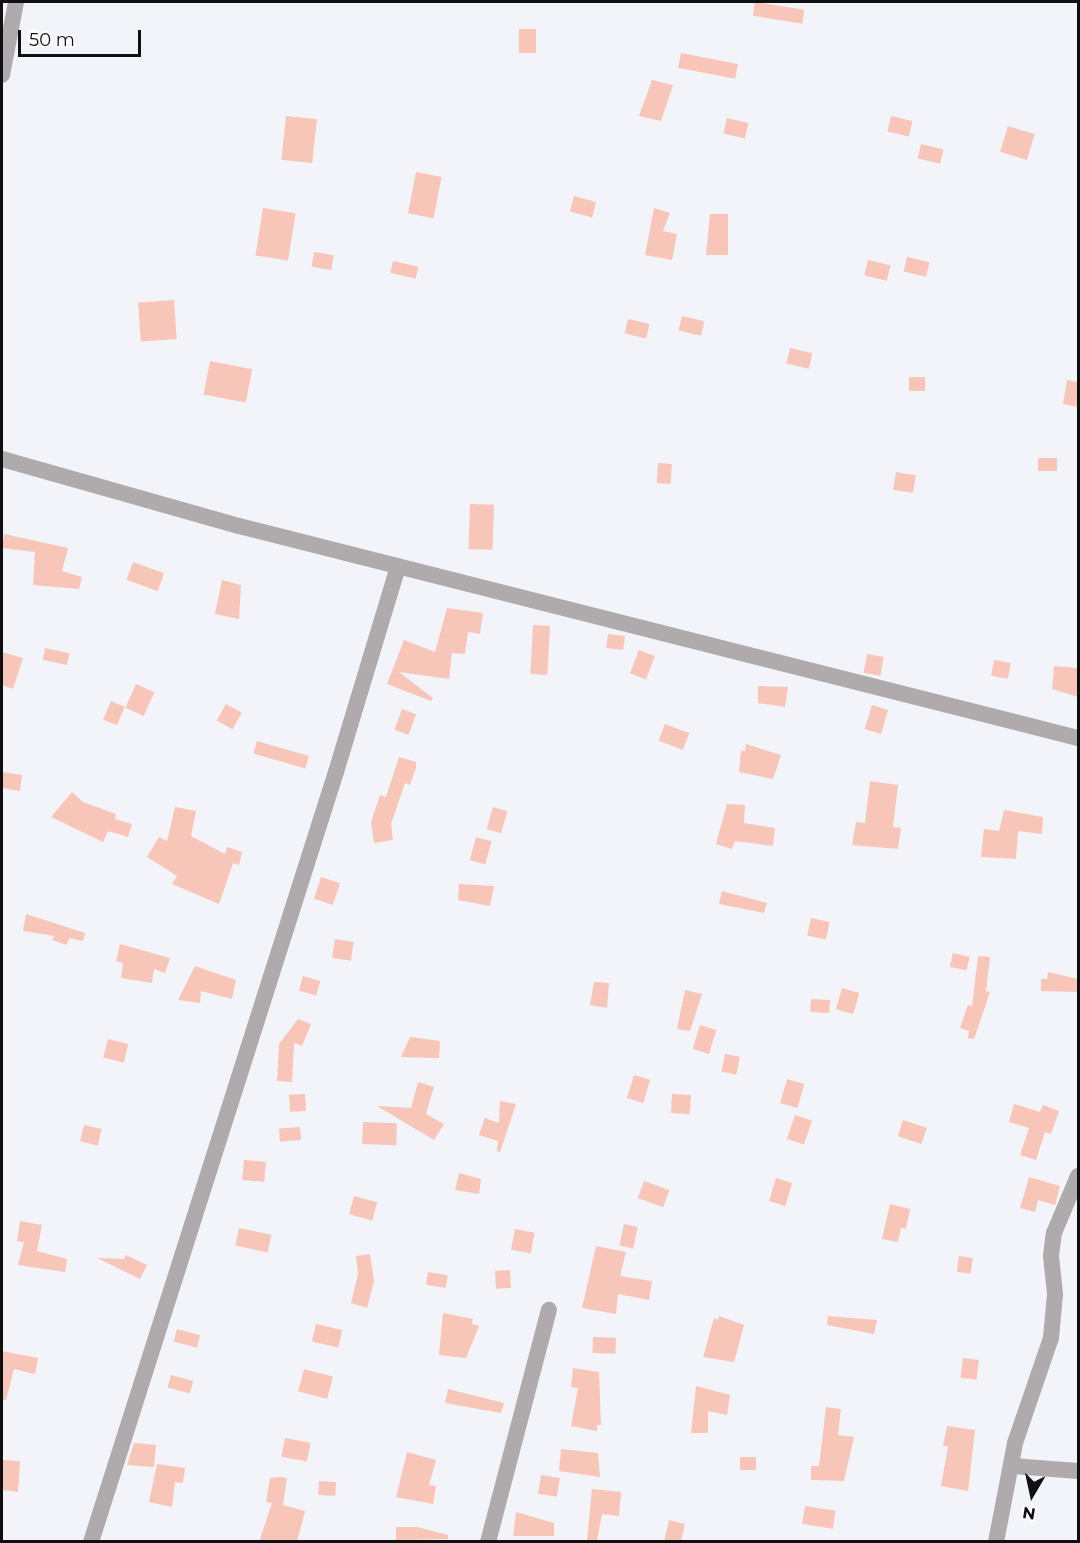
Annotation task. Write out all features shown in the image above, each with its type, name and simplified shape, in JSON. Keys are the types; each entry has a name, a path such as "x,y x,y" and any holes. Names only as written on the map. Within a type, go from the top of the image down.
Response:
{"street":[{"path":"2,75 16,2"},
{"path":"2,459 398,566 1078,738"},
{"path":"91,1542 322,817 398,566"},
{"path":"996,1542 1018,1433 1042,1369 1054,1319 1051,1256 1054,1233 1078,1176"},
{"path":"488,1542 549,1310"},
{"path":"1013,1466 1078,1471"}],"building":[{"path":"755,2 804,10 802,24 753,16"},
{"path":"519,29 536,29 536,53 519,53"},
{"path":"681,53 738,64 735,79 678,68"},
{"path":"652,80 673,85 661,121 639,116"},
{"path":"286,116 317,119 312,163 281,160"},
{"path":"891,116 912,121 909,137 887,132"},
{"path":"727,118 748,123 745,139 723,134"},
{"path":"1008,126 1035,134 1027,160 1000,152"},
{"path":"921,144 943,149 940,164 918,159"},
{"path":"416,172 442,177 434,218 408,213"},
{"path":"574,196 596,202 592,217 570,211"},
{"path":"263,208 296,213 288,261 255,255"},
{"path":"654,208 670,213 663,231 677,234 672,260 645,255"},
{"path":"710,214 728,214 728,255 706,255"},
{"path":"314,252 334,255 331,270 312,267"},
{"path":"907,257 929,262 926,277 904,272"},
{"path":"868,260 890,265 887,281 864,276"},
{"path":"393,261 418,267 416,279 390,273"},
{"path":"174,300 177,339 141,341 138,303"},
{"path":"682,316 704,321 701,336 679,331"},
{"path":"628,319 649,324 646,339 625,334"},
{"path":"790,348 812,353 809,369 786,364"},
{"path":"210,361 252,369 246,403 204,394"},
{"path":"909,377 925,377 925,391 909,391"},
{"path":"1067,380 1078,382 1078,407 1063,404"},
{"path":"1038,458 1057,458 1057,471 1038,471"},
{"path":"658,463 672,464 671,484 657,483"},
{"path":"896,472 916,475 913,493 893,490"},
{"path":"470,504 494,505 492,550 468,549"},
{"path":"4,534 68,548 62,571 82,577 79,589 33,585 35,552 2,548"},
{"path":"133,562 164,573 158,591 127,580"},
{"path":"222,580 241,585 239,619 215,614"},
{"path":"447,608 483,613 480,634 468,632 465,654 452,653 449,679 399,672 433,698 431,701 387,684 404,640 435,652"},
{"path":"533,625 550,626 547,675 530,674"},
{"path":"608,634 625,636 623,650 606,648"},
{"path":"45,648 69,653 67,665 43,660"},
{"path":"639,650 655,656 646,679 630,673"},
{"path":"2,652 23,658 13,689 2,685"},
{"path":"867,654 884,657 880,676 864,673"},
{"path":"994,660 1011,663 1008,679 991,676"},
{"path":"1054,666 1078,668 1078,697 1052,689"},
{"path":"136,684 154,692 144,716 125,708"},
{"path":"758,686 788,687 785,707 758,703"},
{"path":"111,701 125,707 117,725 103,719"},
{"path":"226,704 242,713 233,729 217,721"},
{"path":"872,705 888,710 881,734 865,729"},
{"path":"402,709 416,714 409,735 394,730"},
{"path":"665,724 689,733 683,750 659,741"},
{"path":"257,741 309,756 305,768 253,753"},
{"path":"746,744 781,755 773,779 739,772 741,751 745,751"},
{"path":"399,757 416,762 416,768 410,785 405,783 391,824 393,840 374,843 371,822 380,795 386,797"},
{"path":"2,772 22,775 20,791 2,788"},
{"path":"870,781 898,785 893,827 901,828 898,849 852,845 856,822 865,823"},
{"path":"72,792 83,802 116,814 115,819 132,824 128,837 108,831 103,842 51,817"},
{"path":"727,804 745,805 744,823 775,828 773,846 735,841 732,849 716,844"},
{"path":"175,807 196,811 191,836 225,854 227,847 242,852 239,865 233,863 219,904 172,884 177,876 147,857 159,837 167,841"},
{"path":"493,807 507,811 501,833 487,829"},
{"path":"1004,810 1043,817 1042,834 1018,831 1016,859 981,857 984,829 999,831"},
{"path":"476,837 491,841 485,864 470,860"},
{"path":"321,877 340,883 333,905 314,899"},
{"path":"459,884 494,886 490,906 458,900"},
{"path":"722,891 767,903 764,913 719,904"},
{"path":"26,914 85,933 83,941 69,938 67,945 52,940 54,936 23,931"},
{"path":"811,918 830,922 826,940 807,936"},
{"path":"335,939 354,942 351,961 332,958"},
{"path":"120,944 170,958 165,973 154,969 152,983 121,978 123,963 116,961"},
{"path":"953,953 970,957 966,970 950,967"},
{"path":"978,956 990,957 986,991 990,992 974,1039 968,1038 969,1031 960,1028 968,1005 972,1006"},
{"path":"195,966 236,980 232,999 201,991 200,1003 178,1000"},
{"path":"1048,972 1078,979 1078,992 1041,991 1041,979 1047,979"},
{"path":"303,976 320,981 316,995 299,990"},
{"path":"594,982 609,983 607,1008 590,1005"},
{"path":"842,988 859,993 853,1014 836,1009"},
{"path":"685,990 702,994 690,1031 677,1029"},
{"path":"811,999 830,1000 829,1013 810,1012"},
{"path":"298,1019 311,1024 302,1046 294,1043 292,1082 277,1081 279,1044"},
{"path":"700,1025 716,1030 709,1054 693,1049"},
{"path":"410,1037 440,1041 439,1058 401,1057"},
{"path":"108,1039 128,1044 124,1063 103,1057"},
{"path":"725,1054 740,1057 736,1075 722,1072"},
{"path":"634,1075 650,1080 643,1103 627,1098"},
{"path":"787,1079 804,1084 797,1108 780,1103"},
{"path":"418,1082 434,1087 426,1114 444,1124 434,1140 377,1106 411,1108"},
{"path":"305,1094 306,1111 290,1112 289,1095"},
{"path":"672,1094 691,1095 690,1114 671,1113"},
{"path":"500,1101 516,1104 500,1152 497,1151 498,1141 479,1135 485,1118 499,1123"},
{"path":"1014,1104 1040,1112 1043,1105 1059,1111 1051,1134 1045,1132 1036,1160 1020,1155 1029,1128 1009,1122"},
{"path":"795,1115 812,1121 804,1144 787,1139"},
{"path":"903,1120 927,1128 922,1144 898,1136"},
{"path":"363,1122 397,1123 396,1145 362,1144"},
{"path":"84,1125 102,1129 98,1146 80,1142"},
{"path":"300,1127 301,1140 280,1141 279,1128"},
{"path":"244,1160 266,1162 264,1182 242,1180"},
{"path":"459,1173 481,1179 479,1194 455,1190"},
{"path":"1029,1177 1060,1186 1055,1205 1038,1200 1035,1212 1020,1208"},
{"path":"776,1178 792,1183 785,1206 769,1201"},
{"path":"644,1181 669,1190 663,1207 638,1198"},
{"path":"354,1196 377,1202 372,1221 349,1214"},
{"path":"890,1204 910,1209 906,1229 901,1228 898,1242 882,1239"},
{"path":"20,1221 42,1225 37,1251 67,1259 65,1272 18,1265 24,1242 17,1241"},
{"path":"624,1224 638,1227 633,1248 619,1246"},
{"path":"239,1228 271,1235 268,1252 235,1246"},
{"path":"515,1229 535,1233 531,1253 511,1250"},
{"path":"596,1246 626,1252 620,1276 652,1281 649,1300 618,1294 616,1314 582,1308"},
{"path":"370,1254 374,1281 367,1308 351,1303 358,1274 356,1256"},
{"path":"126,1255 147,1265 140,1279 97,1258 124,1259"},
{"path":"959,1256 973,1258 971,1274 957,1272"},
{"path":"510,1270 511,1288 496,1289 495,1271"},
{"path":"428,1272 448,1275 446,1288 426,1285"},
{"path":"443,1313 473,1319 472,1324 479,1326 466,1358 439,1355"},
{"path":"719,1316 744,1325 734,1362 703,1357 714,1318 718,1320"},
{"path":"828,1316 877,1320 874,1334 827,1325"},
{"path":"316,1324 342,1330 338,1348 312,1342"},
{"path":"177,1329 200,1335 197,1348 174,1342"},
{"path":"593,1337 616,1338 615,1354 592,1353"},
{"path":"2,1351 38,1358 35,1374 14,1369 6,1400 2,1400"},
{"path":"963,1358 979,1360 976,1380 961,1378"},
{"path":"573,1368 599,1372 601,1425 597,1425 597,1431 571,1426 578,1388 571,1387"},
{"path":"304,1369 333,1377 327,1399 298,1391"},
{"path":"171,1375 193,1381 190,1394 168,1388"},
{"path":"696,1386 730,1395 727,1415 708,1411 708,1433 691,1433"},
{"path":"448,1389 504,1403 501,1413 445,1403"},
{"path":"826,1407 841,1409 838,1435 854,1437 844,1481 811,1480 811,1466 819,1466"},
{"path":"947,1426 975,1430 968,1491 941,1486 948,1446 943,1446"},
{"path":"285,1438 311,1443 307,1462 281,1457"},
{"path":"134,1443 156,1445 154,1467 127,1465"},
{"path":"561,1449 598,1453 600,1477 559,1471"},
{"path":"407,1452 436,1460 429,1485 436,1486 433,1504 396,1497"},
{"path":"740,1457 756,1457 756,1470 740,1470"},
{"path":"2,1460 20,1461 18,1492 2,1490"},
{"path":"157,1464 185,1468 183,1483 175,1482 172,1507 149,1502"},
{"path":"541,1475 560,1478 557,1497 538,1494"},
{"path":"270,1478 287,1478 283,1505 305,1511 297,1542 259,1542 272,1503 266,1502"},
{"path":"319,1481 336,1482 335,1496 318,1495"},
{"path":"592,1489 621,1492 619,1516 602,1514 597,1541 587,1540"},
{"path":"805,1506 836,1511 833,1529 802,1524"},
{"path":"516,1512 554,1523 554,1536 513,1536"},
{"path":"669,1520 685,1524 681,1542 664,1542"},
{"path":"396,1527 417,1527 448,1535 448,1539 396,1540"}]}
